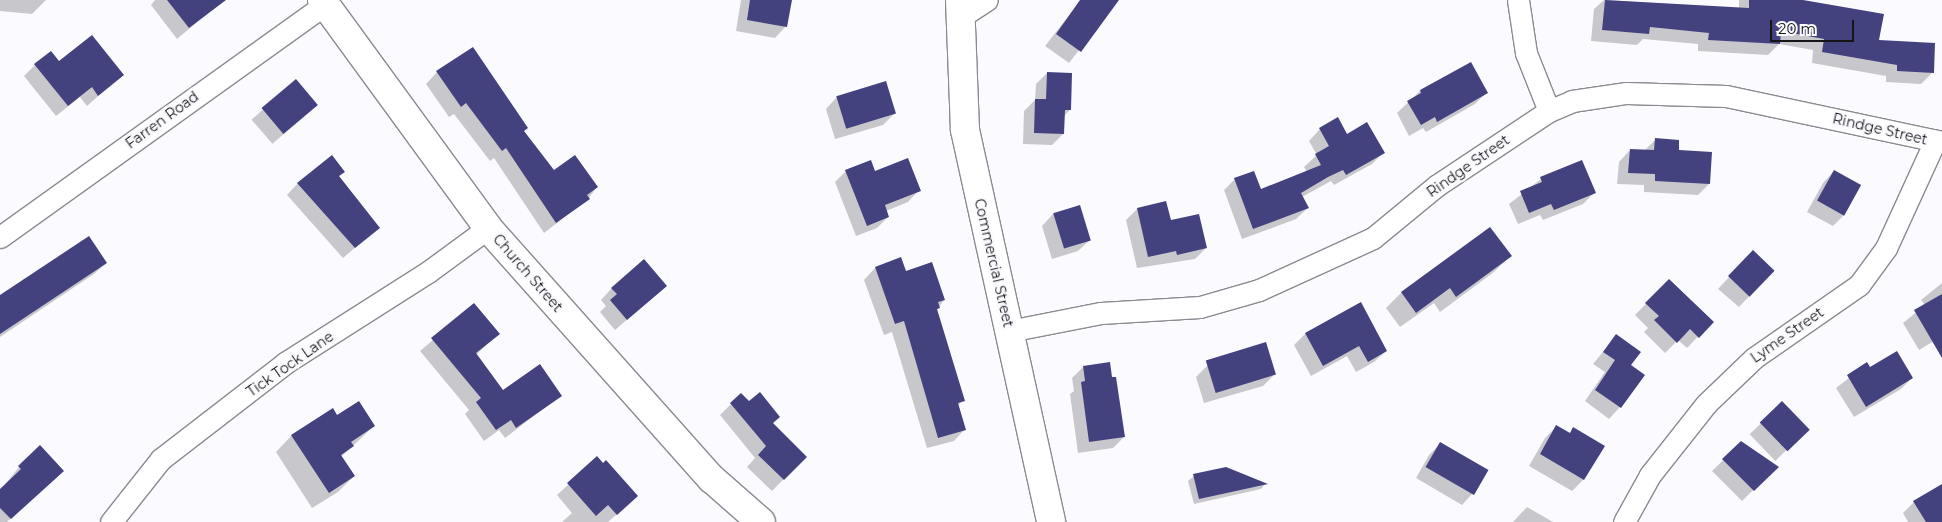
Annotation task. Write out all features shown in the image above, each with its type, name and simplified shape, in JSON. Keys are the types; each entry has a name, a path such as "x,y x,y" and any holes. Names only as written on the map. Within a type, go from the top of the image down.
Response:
{"street":[{"path":"960,9 987,0"},
{"path":"1518,0 1526,53 1549,111"},
{"name":"Church Street","path":"323,2 488,228 712,479 761,522"},
{"name":"Farren Road","path":"0,237 323,2"},
{"name":"Commercial Street","path":"960,9 965,130 1051,522"},
{"name":"Rindge Street","path":"1009,331 1101,313 1200,307 1259,290 1373,238 1436,186 1549,111 1572,101 1626,93 1697,94 1765,102 1938,142"},
{"name":"Lyme Street","path":"1624,522 1650,474 1706,404 1754,358 1859,285 1886,248 1938,142"},
{"name":"Tick Tock Lane","path":"111,522 168,453 285,363 403,288 488,228"}],"building":[{"path":"167,0 226,0 189,28"},
{"path":"750,0 792,0 787,27 747,20"},
{"path":"1080,0 1119,0 1081,52 1056,34"},
{"path":"1605,0 1749,8 1749,0 1803,0 1884,14 1879,40 1935,43 1934,73 1897,71 1897,65 1822,52 1824,39 1781,31 1780,44 1708,40 1709,33 1650,27 1649,34 1602,30"},
{"path":"92,35 124,75 98,96 92,87 68,106 34,64 51,51 59,61"},
{"path":"473,47 528,128 524,131 554,170 575,155 598,187 587,195 590,199 556,223 506,148 502,151 466,103 461,107 436,71"},
{"path":"1471,62 1488,93 1437,122 1435,117 1421,125 1407,101 1421,93 1420,90"},
{"path":"1047,72 1072,73 1071,110 1065,110 1064,134 1034,133 1035,99 1046,99"},
{"path":"296,79 318,105 283,134 262,108"},
{"path":"886,81 896,114 846,129 836,96"},
{"path":"1338,117 1347,134 1367,122 1385,153 1346,175 1343,170 1301,193 1309,208 1253,229 1234,178 1254,171 1261,189 1321,165 1315,154 1329,146 1319,128"},
{"path":"1655,138 1679,140 1679,150 1712,152 1710,184 1655,181 1655,174 1628,173 1630,149 1654,150"},
{"path":"332,155 345,172 339,176 380,228 355,248 297,183"},
{"path":"908,158 921,191 885,205 889,217 867,226 845,170 871,160 875,171"},
{"path":"1582,160 1596,193 1554,210 1551,204 1529,213 1520,191 1542,182 1540,177"},
{"path":"1834,170 1861,185 1844,216 1817,201"},
{"path":"1166,201 1171,220 1199,214 1207,248 1177,255 1176,251 1148,257 1137,208"},
{"path":"1080,205 1091,240 1064,249 1053,213"},
{"path":"1490,227 1512,256 1456,297 1450,288 1416,313 1401,292"},
{"path":"89,236 107,263 0,334 0,295"},
{"path":"1753,250 1775,271 1750,297 1728,276"},
{"path":"901,257 906,271 932,262 945,300 938,302 940,308 937,309 965,401 958,403 966,430 938,438 904,321 895,324 875,267"},
{"path":"644,259 667,286 627,320 610,300 617,294 611,288"},
{"path":"1669,279 1714,322 1699,338 1690,329 1677,343 1654,320 1659,316 1645,303"},
{"path":"1942,294 1942,358 1914,310"},
{"path":"1361,302 1387,351 1368,362 1359,346 1323,366 1305,333"},
{"path":"474,303 500,334 476,353 503,390 540,364 562,396 516,428 511,420 496,430 476,402 481,398 431,338"},
{"path":"1616,334 1641,352 1631,365 1645,375 1621,408 1595,390 1615,360 1603,352"},
{"path":"1266,342 1276,375 1216,393 1206,360"},
{"path":"1897,351 1913,378 1866,407 1847,375 1867,362 1870,367"},
{"path":"1110,362 1112,377 1116,377 1125,437 1089,442 1081,382 1085,381 1083,366"},
{"path":"760,392 780,417 773,423 807,457 784,480 758,455 766,446 730,403 741,393 749,401"},
{"path":"359,401 375,426 351,442 354,446 341,455 355,476 329,493 291,435 333,408 337,415"},
{"path":"1782,401 1810,430 1787,451 1760,423"},
{"path":"1556,425 1570,433 1573,427 1605,446 1584,480 1540,454"},
{"path":"1741,441 1779,467 1754,491 1722,459"},
{"path":"1440,442 1488,470 1474,495 1426,467"},
{"path":"40,445 64,471 11,519 0,508 0,489 21,469 18,466"},
{"path":"597,456 603,463 606,460 638,496 617,515 608,505 596,516 567,483"},
{"path":"1226,467 1268,484 1199,499 1193,474"},
{"path":"1942,484 1942,522 1926,522 1913,501"}]}
